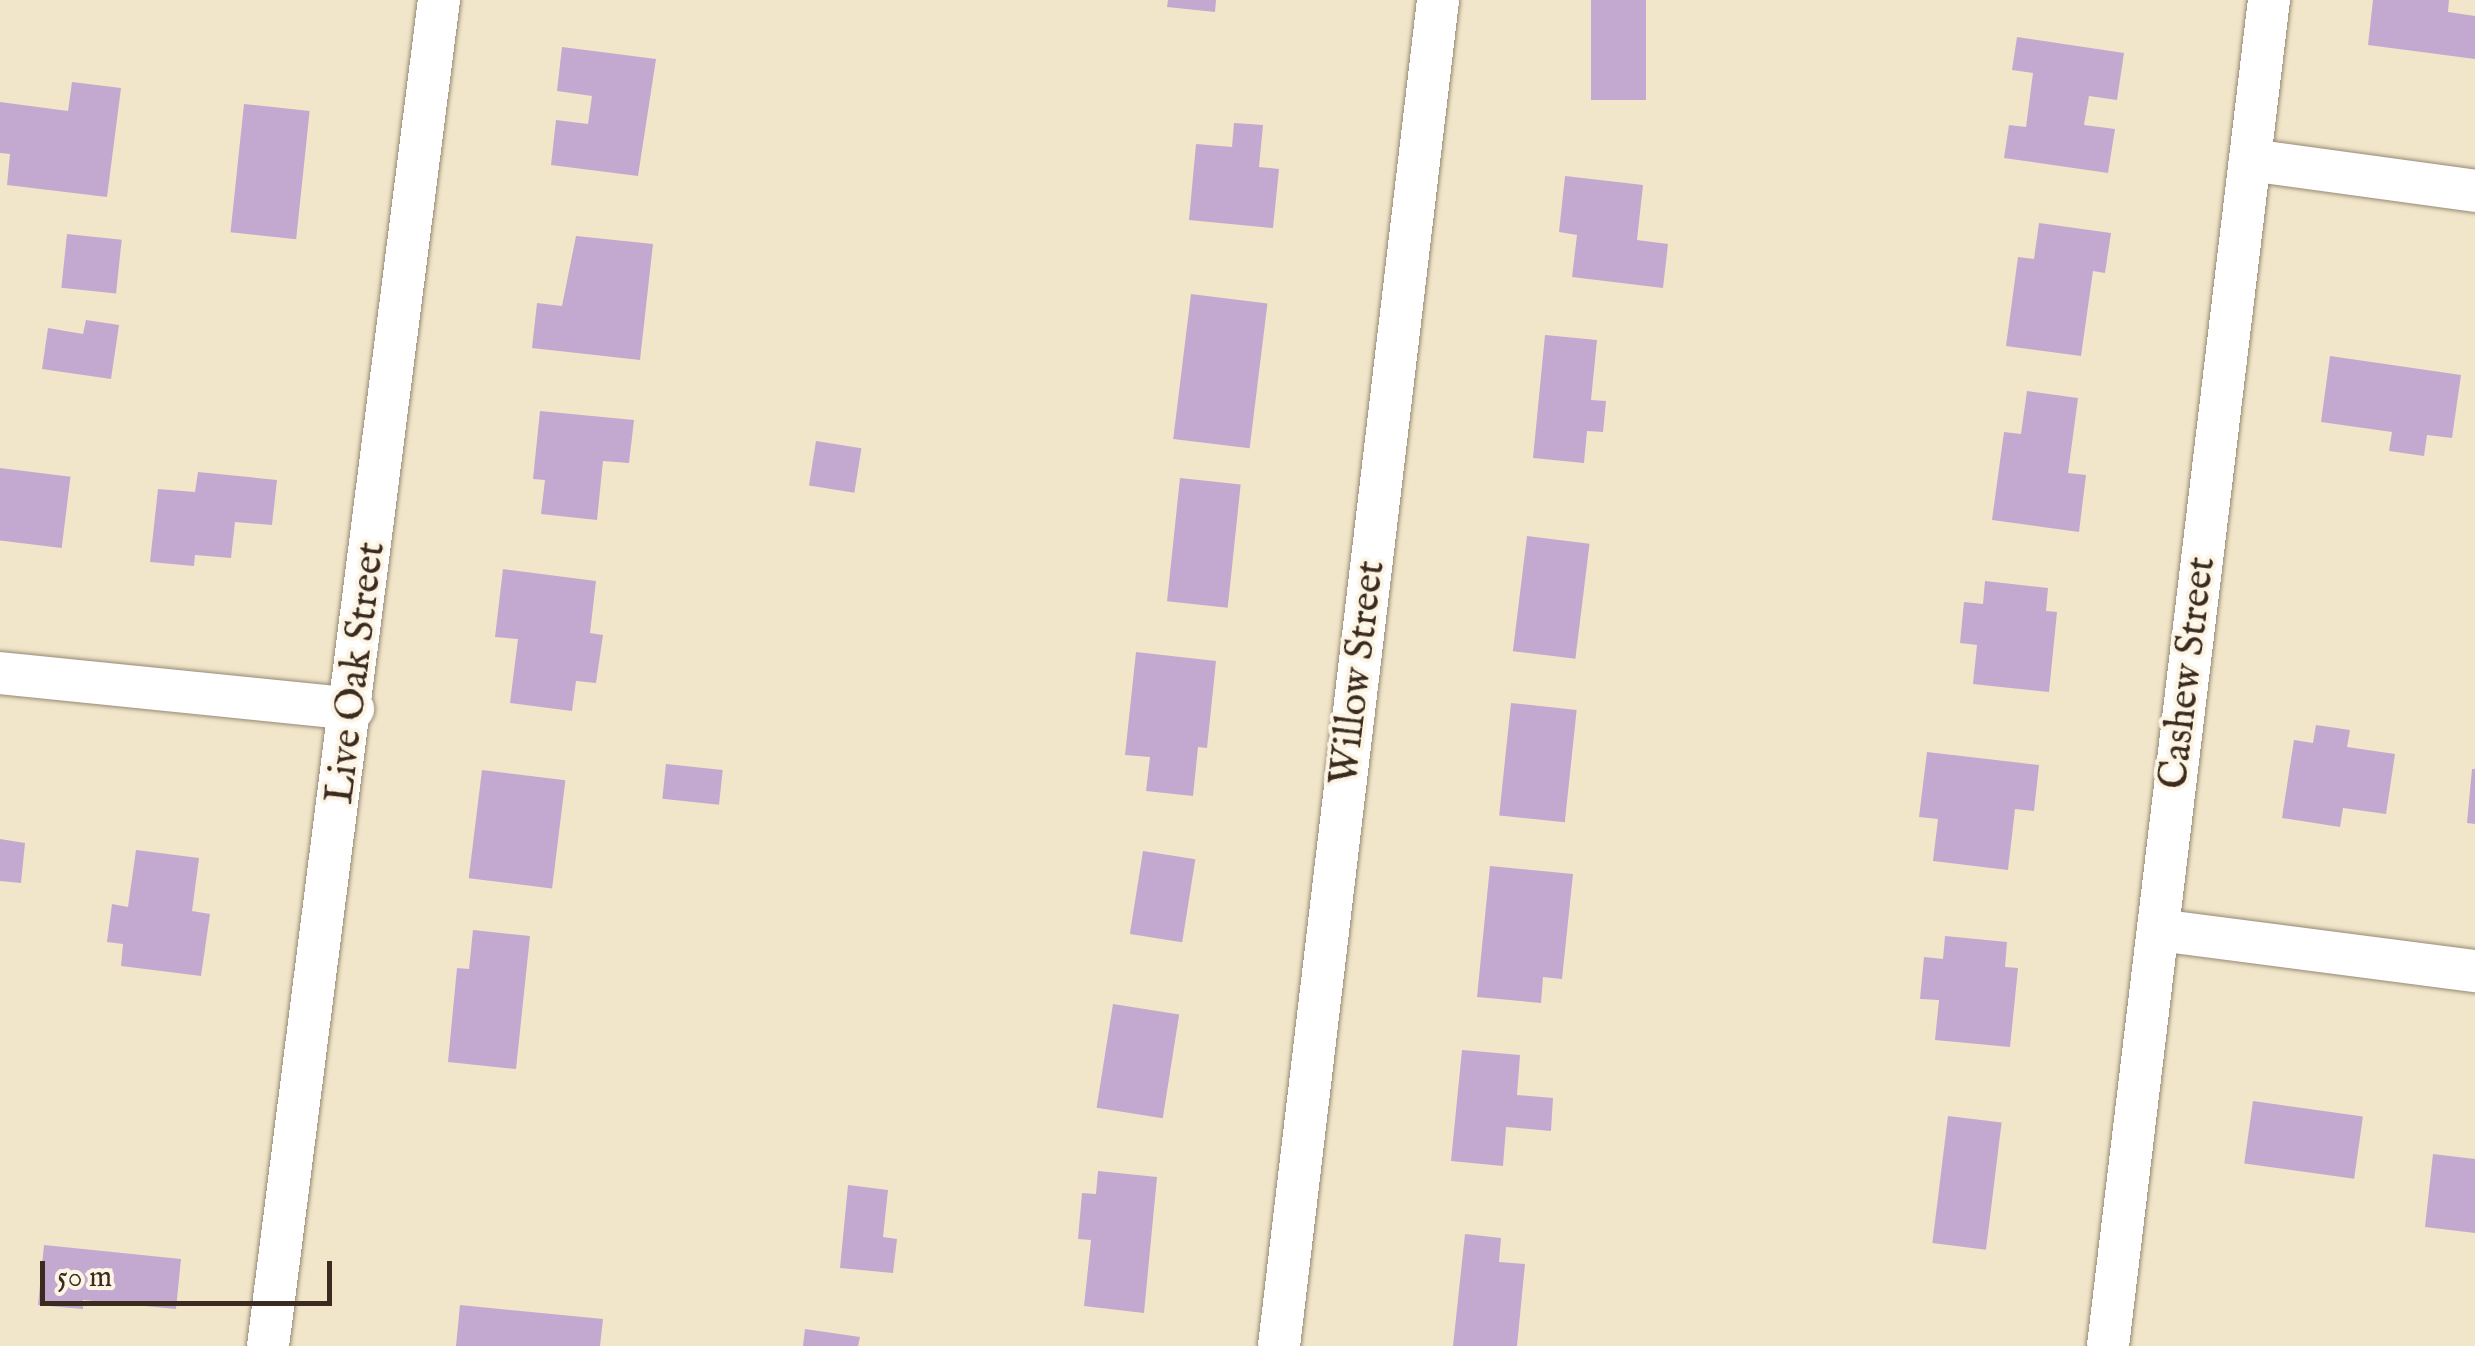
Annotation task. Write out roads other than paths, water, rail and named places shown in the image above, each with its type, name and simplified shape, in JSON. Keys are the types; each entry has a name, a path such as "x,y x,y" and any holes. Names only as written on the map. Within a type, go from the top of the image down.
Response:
{"street":[{"name":"Live Oak Street","path":"268,1346 353,710 439,0"},
{"name":"Willow Street","path":"1279,1346 1438,0"},
{"name":"Cashew Street","path":"2108,1346 2269,0"},
{"path":"2250,160 2475,191"},
{"path":"0,674 353,710"},
{"path":"2158,930 2475,971"}]}
